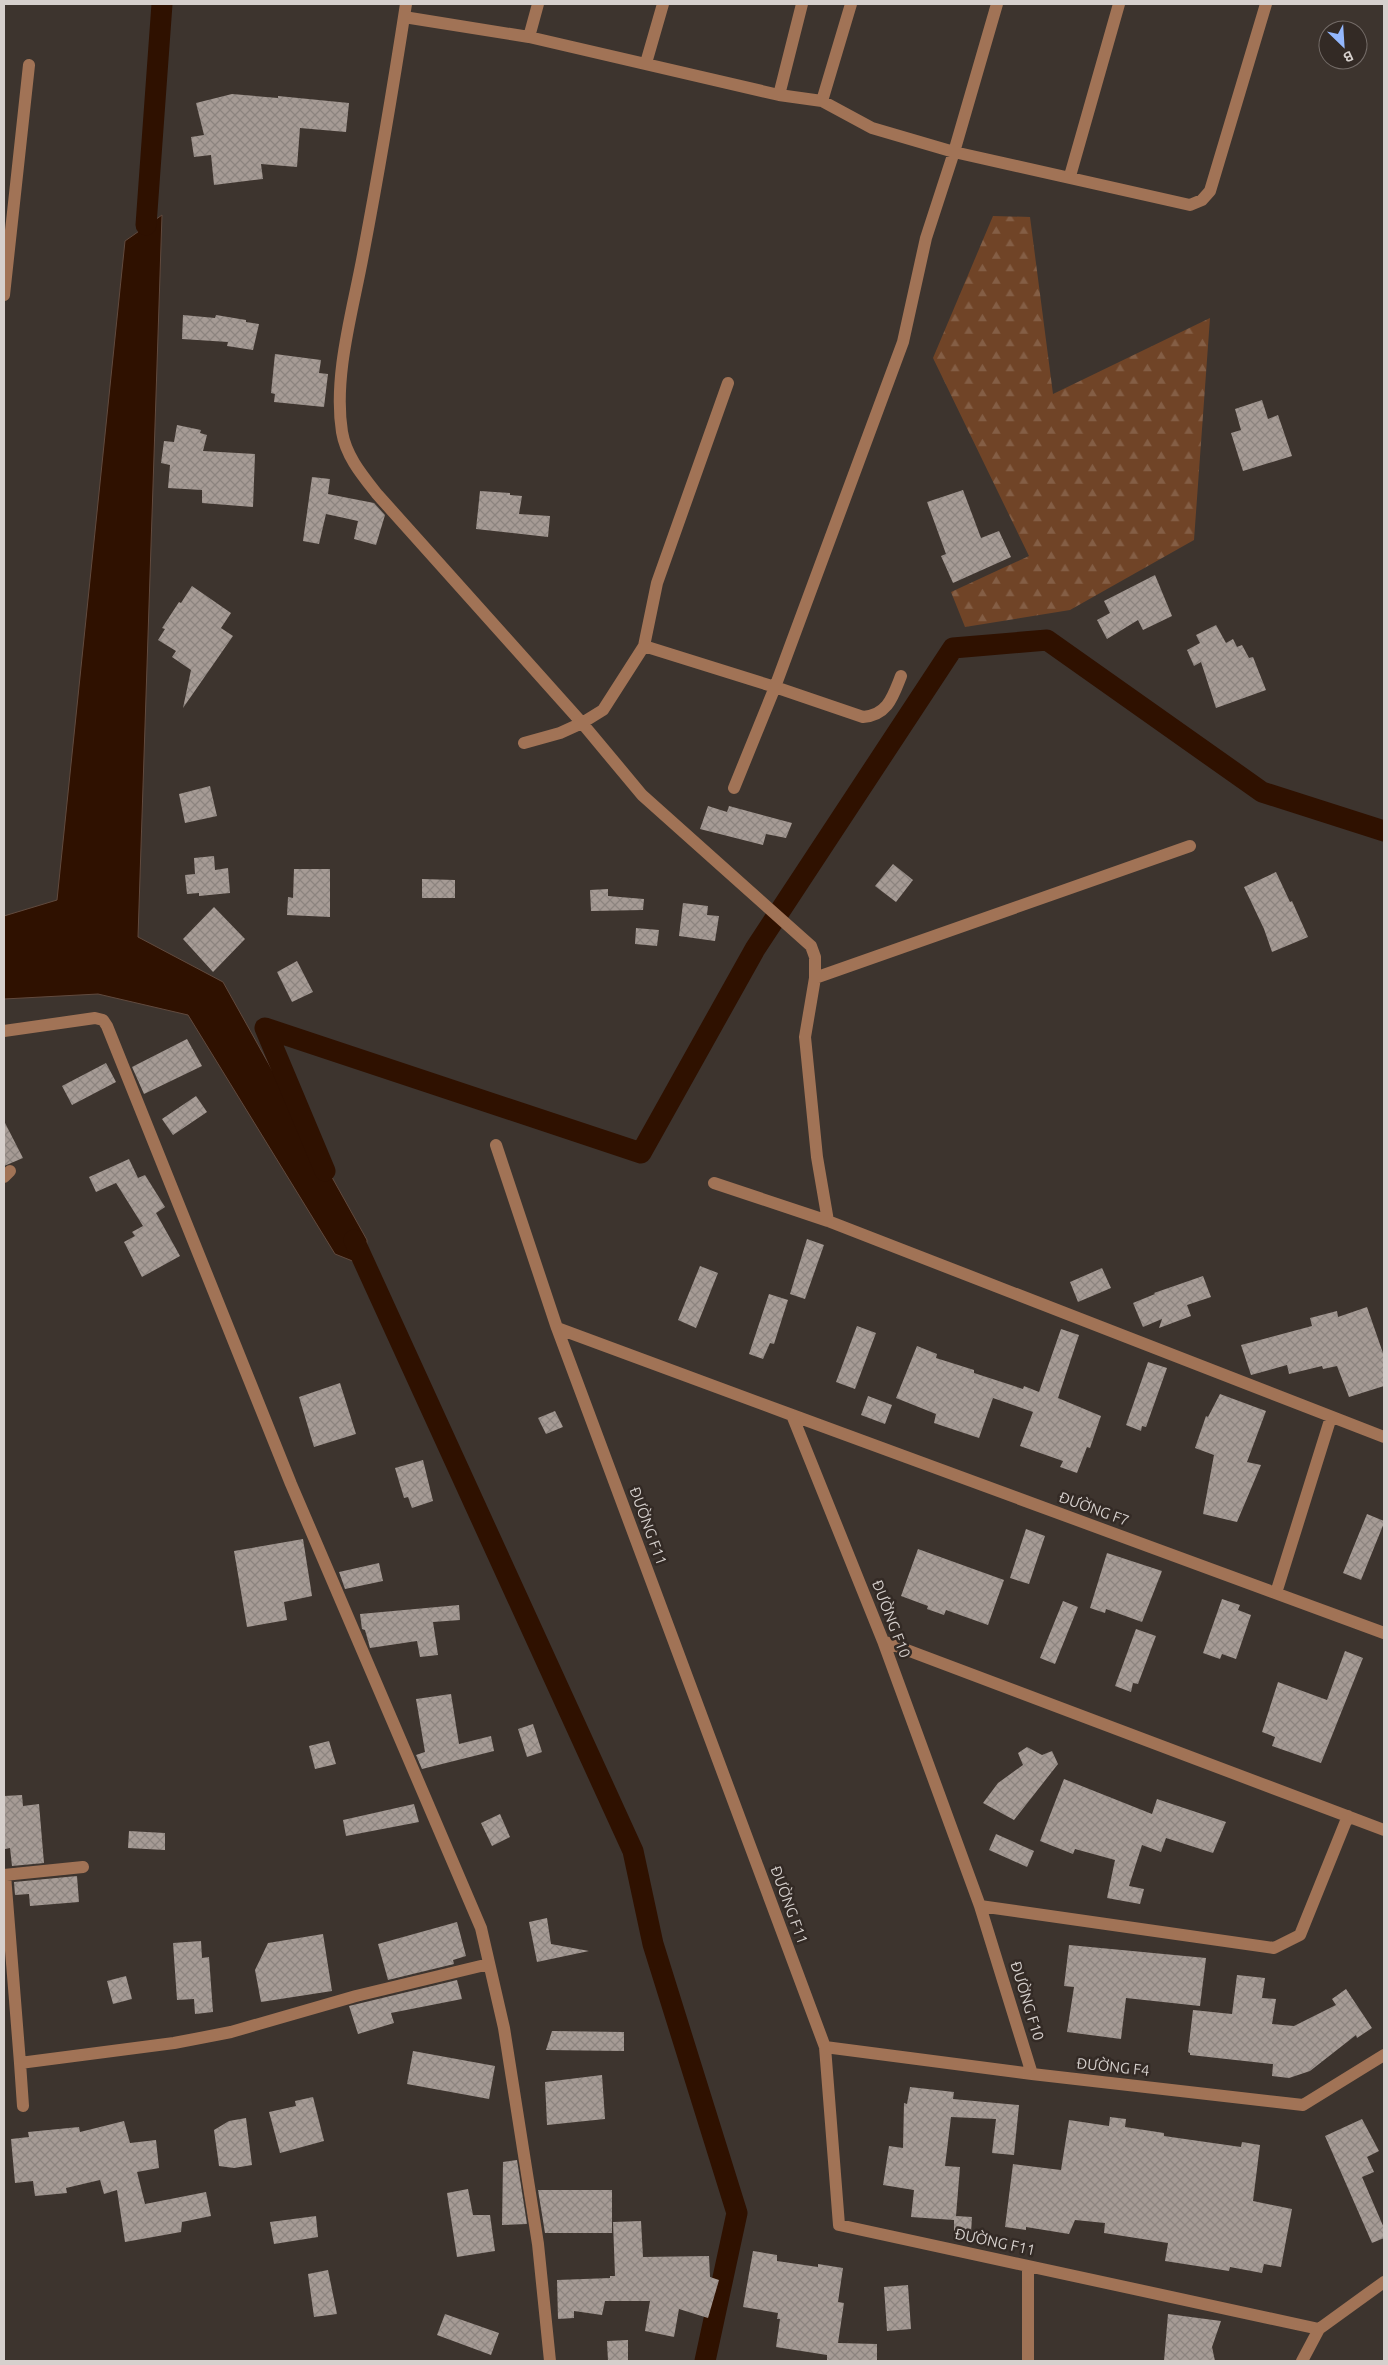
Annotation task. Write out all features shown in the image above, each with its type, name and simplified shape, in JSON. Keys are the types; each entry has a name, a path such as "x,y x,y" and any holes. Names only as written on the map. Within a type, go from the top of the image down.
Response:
{"street":[{"path":"406,4 387,129 343,364 342,432 356,468 377,494 582,723 642,794 811,946 815,957 815,978 805,1036 817,1157 828,1221"},
{"path":"529,37 538,4"},
{"path":"646,64 663,4"},
{"path":"779,94 802,4"},
{"path":"822,101 851,4"},
{"path":"734,788 775,686 903,342 926,238 954,152 997,4"},
{"path":"1070,176 1119,4"},
{"path":"404,17 529,37 779,94 822,101 872,128 954,152 1070,176 1190,205 1202,200 1210,191 1266,4"},
{"path":"4,295 29,65"},
{"path":"524,743 560,732 597,715 610,703 644,646 657,583 728,384"},
{"path":"644,646 775,686 863,717 882,712 889,704 901,676"},
{"path":"815,978 1190,846"},
{"path":"4,1031 95,1018 103,1020 107,1026 290,1484 481,1928 504,2028 538,2244 550,2361"},
{"name":"ĐƯỜNG F11","path":"496,1145 557,1328 825,2047 839,2226 1319,2329"},
{"path":"714,1183 828,1221 1330,1418 1384,1437"},
{"path":"557,1328 792,1416"},
{"name":"ĐƯỜNG F7","path":"792,1416 1384,1633"},
{"name":"ĐƯỜNG F10","path":"792,1416 883,1641 980,1906 1032,2074"},
{"path":"1276,1593 1330,1418"},
{"path":"883,1641 1384,1830"},
{"path":"980,1906 1274,1948 1300,1935 1348,1816"},
{"path":"23,2106 4,1875 83,1867"},
{"path":"20,2065 174,2043 231,2032 356,1996 489,1964"},
{"name":"ĐƯỜNG F4","path":"825,2047 1032,2074 1303,2105 1384,2055"},
{"path":"1028,2266 1028,2361"},
{"path":"1302,2361 1319,2329 1384,2282"}],"green space":[{"path":"993,216 1030,217 1053,394 1210,318 1194,540 1070,610 965,627 951,592 1029,556 933,358"}],"shaded area":[{"path":"162,215 138,937 223,982 367,1240 365,1266 335,1254 188,1015 98,994 4,999 4,916 57,900 125,241"}],"building":[{"path":"232,94 278,98 278,96 349,103 346,132 300,128 297,167 261,164 263,179 214,185 211,155 194,157 191,137 204,135 196,103"},
{"path":"183,315 215,318 216,315 259,324 253,350 227,346 228,342 182,339"},
{"path":"275,354 321,360 319,373 328,374 324,407 274,402 275,394 271,393"},
{"path":"1262,400 1268,419 1278,415 1292,456 1243,471 1231,433 1241,430 1235,409"},
{"path":"177,425 201,430 200,433 207,435 203,451 255,454 253,507 202,503 202,490 168,488 170,465 161,463 164,441 174,442"},
{"path":"312,477 330,479 328,494 374,503 385,515 376,545 354,539 358,521 326,514 319,544 303,541"},
{"path":"963,490 981,538 999,531 1011,557 953,583 941,556 946,554 927,502"},
{"path":"480,491 510,493 510,495 522,496 519,514 550,516 548,537 476,529"},
{"path":"1155,575 1172,616 1143,630 1138,620 1107,639 1097,620 1110,613 1104,601"},
{"path":"192,586 231,613 221,628 233,636 183,708 191,670 172,657 176,651 158,640 165,629 162,628"},
{"path":"1216,625 1226,643 1233,639 1237,647 1242,645 1249,658 1253,657 1266,690 1216,708 1201,662 1194,666 1187,650 1200,643 1196,635"},
{"path":"210,786 217,816 185,823 179,794"},
{"path":"708,806 727,812 729,806 792,823 786,838 766,834 763,845 700,829"},
{"path":"214,856 215,870 228,868 230,893 199,896 199,893 187,894 185,875 195,874 194,858"},
{"path":"893,864 913,880 896,902 875,886"},
{"path":"294,869 330,869 330,917 287,915 288,897 293,898"},
{"path":"1276,872 1290,902 1292,901 1308,937 1272,952 1264,929 1244,887"},
{"path":"422,879 455,880 455,898 422,898"},
{"path":"608,889 608,896 644,899 643,910 591,911 590,890"},
{"path":"683,903 708,906 707,915 719,916 715,941 679,936"},
{"path":"214,907 245,939 213,972 183,939"},
{"path":"636,928 659,930 657,946 635,944"},
{"path":"297,961 313,992 292,1002 277,972"},
{"path":"187,1039 202,1066 144,1094 132,1067"},
{"path":"106,1063 116,1082 72,1105 62,1086"},
{"path":"196,1096 207,1112 173,1135 162,1119"},
{"path":"4,1121 23,1158 4,1166"},
{"path":"129,1159 138,1178 145,1175 165,1207 156,1213 180,1256 142,1277 124,1242 135,1236 132,1232 143,1226 116,1183 96,1192 89,1177"},
{"path":"807,1239 824,1245 805,1299 790,1294"},
{"path":"700,1266 718,1273 696,1328 678,1320"},
{"path":"1102,1268 1111,1288 1078,1302 1070,1282"},
{"path":"1203,1276 1211,1297 1187,1305 1191,1316 1159,1328 1162,1319 1143,1327 1133,1303 1154,1293"},
{"path":"769,1294 788,1300 774,1344 770,1343 763,1359 749,1354"},
{"path":"1367,1307 1384,1356 1384,1386 1349,1397 1337,1366 1323,1369 1322,1366 1289,1374 1287,1365 1251,1375 1241,1345 1312,1326 1310,1318 1337,1311 1338,1317"},
{"path":"857,1326 876,1333 855,1389 836,1382"},
{"path":"1061,1329 1079,1335 1058,1398 1101,1416 1090,1448 1087,1447 1077,1473 1060,1467 1063,1461 1020,1446 1033,1412 993,1398 979,1438 934,1423 936,1414 896,1398 917,1346 937,1354 936,1358 974,1370 974,1373 1023,1389 1024,1386 1039,1392"},
{"path":"1148,1362 1167,1368 1146,1427 1142,1426 1141,1431 1126,1425"},
{"path":"340,1383 356,1434 314,1447 299,1397"},
{"path":"1220,1394 1266,1411 1247,1462 1261,1465 1237,1522 1203,1514 1214,1455 1195,1448 1206,1416 1208,1417"},
{"path":"868,1396 892,1405 885,1424 861,1415"},
{"path":"555,1411 563,1427 546,1434 538,1418"},
{"path":"423,1460 433,1501 412,1508 408,1497 404,1498 395,1468"},
{"path":"1367,1514 1384,1521 1384,1523 1361,1580 1343,1573"},
{"path":"1026,1529 1045,1536 1029,1584 1010,1578"},
{"path":"303,1539 312,1596 284,1602 287,1620 247,1627 234,1551"},
{"path":"918,1549 1004,1580 988,1625 946,1610 944,1615 927,1609 928,1606 901,1596"},
{"path":"1107,1553 1162,1571 1142,1622 1106,1609 1105,1613 1090,1608"},
{"path":"379,1563 383,1581 345,1589 339,1572"},
{"path":"1222,1599 1240,1605 1238,1610 1251,1615 1236,1659 1222,1654 1220,1659 1203,1653"},
{"path":"1063,1601 1078,1607 1055,1664 1040,1658"},
{"path":"459,1605 460,1620 433,1622 438,1655 420,1657 417,1641 370,1648 365,1630 362,1629 360,1614"},
{"path":"1136,1629 1156,1636 1138,1684 1133,1683 1131,1692 1115,1686"},
{"path":"1345,1651 1363,1658 1321,1763 1272,1746 1275,1737 1262,1732 1278,1682 1327,1700"},
{"path":"451,1694 459,1744 491,1736 494,1751 422,1769 416,1755 425,1752 416,1699"},
{"path":"533,1724 542,1752 527,1757 518,1729"},
{"path":"329,1741 336,1764 315,1769 309,1746"},
{"path":"1027,1747 1042,1755 1052,1751 1058,1764 1014,1820 983,1803 998,1783 1023,1765 1018,1753"},
{"path":"1064,1779 1152,1814 1157,1799 1226,1822 1213,1853 1166,1838 1161,1852 1142,1845 1129,1886 1144,1889 1140,1904 1107,1898 1115,1860 1075,1849 1073,1854 1040,1841"},
{"path":"22,1795 23,1806 39,1804 44,1863 12,1866 10,1848 5,1849 4,1796"},
{"path":"414,1804 419,1822 346,1836 343,1820"},
{"path":"500,1814 510,1837 492,1846 481,1823"},
{"path":"129,1831 165,1833 165,1850 128,1848"},
{"path":"996,1834 1034,1851 1027,1867 989,1850"},
{"path":"77,1876 79,1902 30,1906 29,1894 15,1895 14,1882"},
{"path":"547,1918 551,1944 589,1951 537,1962 529,1922"},
{"path":"457,1922 466,1956 453,1960 454,1964 388,1980 378,1944"},
{"path":"323,1934 332,1991 261,2002 255,1970 268,1943"},
{"path":"201,1941 202,1958 209,1957 213,2012 195,2014 194,1999 177,2000 173,1943"},
{"path":"1069,1945 1206,1958 1200,2006 1126,1998 1121,2039 1067,2032 1074,1987 1064,1986"},
{"path":"1237,1975 1265,1978 1262,1998 1276,1999 1272,2024 1294,2026 1336,2005 1332,1999 1346,1989 1372,2028 1357,2038 1356,2035 1310,2071 1289,2078 1272,2076 1273,2064 1190,2055 1188,2052 1193,2010 1232,2014"},
{"path":"126,1976 132,1999 113,2004 107,1981"},
{"path":"457,1980 462,1999 391,2013 394,2023 358,2034 349,2006"},
{"path":"552,2031 624,2032 624,2051 546,2050"},
{"path":"413,2051 495,2066 489,2099 407,2084"},
{"path":"602,2075 605,2119 547,2125 545,2082"},
{"path":"910,2087 954,2092 953,2099 1019,2105 1014,2155 992,2153 996,2119 951,2117 945,2166 960,2167 956,2216 972,2217 971,2233 954,2232 954,2220 911,2217 914,2190 883,2185 889,2146 903,2148 904,2103 907,2104"},
{"path":"313,2097 324,2141 280,2153 269,2112 296,2106 295,2101"},
{"path":"1110,2117 1126,2119 1125,2127 1164,2133 1164,2136 1241,2147 1242,2142 1260,2145 1253,2201 1292,2209 1281,2267 1264,2264 1262,2273 1230,2267 1229,2271 1165,2261 1168,2243 1104,2233 1105,2223 1075,2220 1069,2234 1026,2227 1026,2230 1005,2227 1013,2164 1061,2170 1069,2120 1109,2126"},
{"path":"246,2118 252,2165 234,2168 219,2166 214,2130 229,2121"},
{"path":"1362,2119 1379,2151 1367,2157 1374,2172 1362,2177 1384,2228 1384,2238 1372,2243 1325,2136"},
{"path":"124,2121 130,2143 156,2140 159,2168 137,2172 145,2204 206,2192 211,2216 182,2222 181,2232 125,2242 117,2190 104,2194 100,2180 66,2188 67,2193 35,2196 33,2181 15,2183 11,2139 29,2137 28,2132 79,2127 80,2132"},
{"path":"517,2160 527,2224 502,2225 503,2162"},
{"path":"468,2189 473,2215 490,2215 495,2251 457,2257 447,2193"},
{"path":"538,2190 612,2190 612,2233 545,2233"},
{"path":"316,2216 318,2237 274,2244 270,2222"},
{"path":"641,2221 643,2257 709,2256 710,2277 719,2280 708,2318 679,2309 674,2337 645,2331 650,2301 605,2301 602,2315 574,2311 574,2318 558,2319 557,2280 610,2278 610,2276 615,2276 613,2222"},
{"path":"753,2251 777,2255 777,2261 818,2267 818,2264 843,2268 838,2302 844,2303 838,2343 877,2344 877,2361 827,2361 827,2355 776,2347 780,2319 777,2319 778,2313 743,2307"},
{"path":"328,2270 337,2314 314,2317 308,2274"},
{"path":"908,2285 911,2329 887,2331 884,2287"},
{"path":"445,2314 499,2333 491,2355 437,2335"},
{"path":"1168,2314 1221,2321 1212,2347 1215,2361 1164,2361"},
{"path":"628,2340 628,2361 608,2361 607,2341"}],"waterway":[{"path":"146,225 162,4"},
{"path":"325,1171 265,1028 641,1153 755,949 953,648 1047,640 1262,792 1384,831"},
{"path":"354,1240 633,1851 653,1944 737,2213 705,2361"}]}
